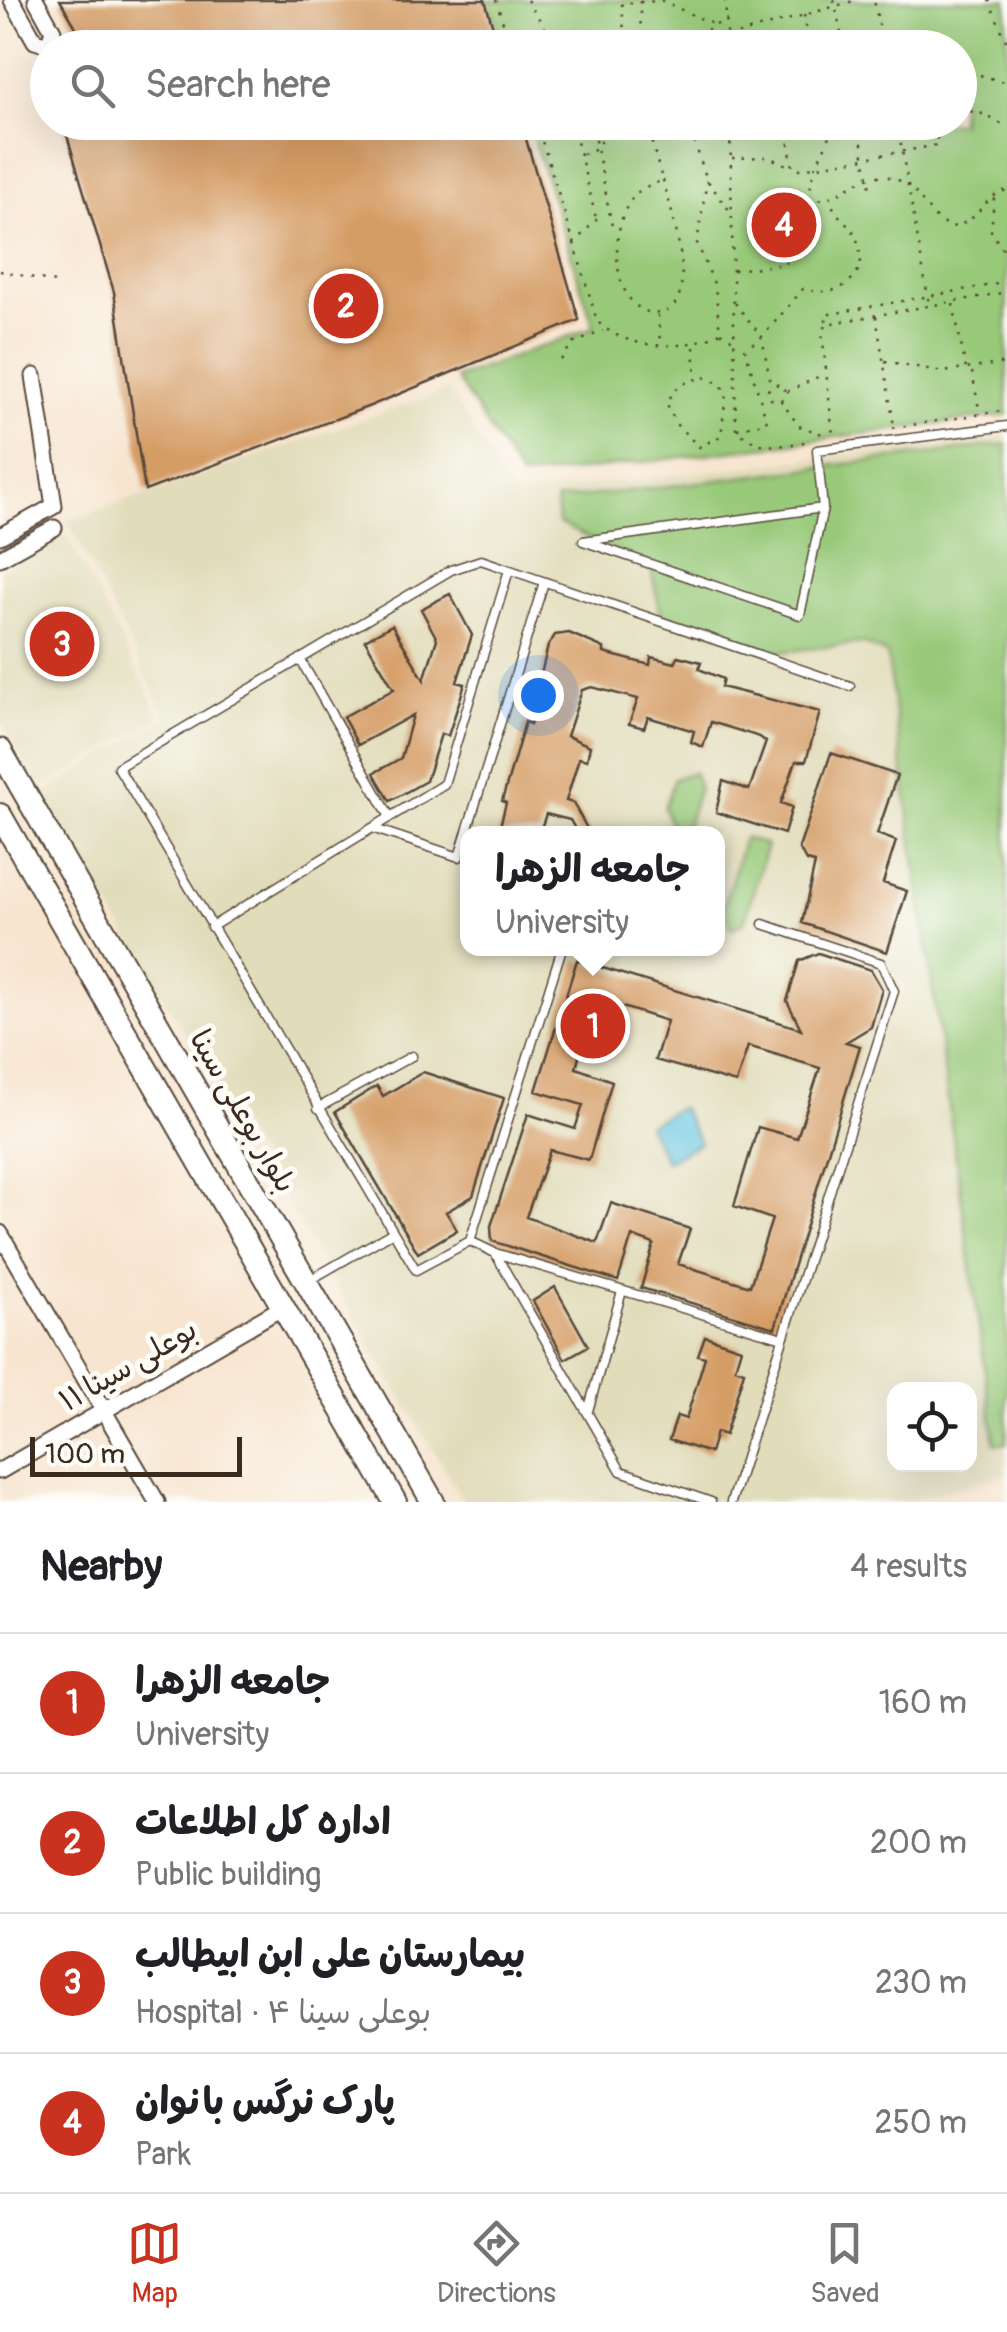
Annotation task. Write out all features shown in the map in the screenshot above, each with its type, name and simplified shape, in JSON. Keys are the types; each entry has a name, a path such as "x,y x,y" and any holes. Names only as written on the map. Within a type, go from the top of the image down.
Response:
{"main road":[{"name":"بلوار بوعلی سینا","path":"0,750 434,1502"},
{"path":"1,820 395,1502"}],"street":[{"path":"12,0 30,32"},
{"path":"36,0 53,30"},
{"path":"0,536 54,506 34,376"},
{"path":"0,558 54,528"},
{"path":"0,1232 157,1502"},
{"name":"بوعلی سینا ۱۱","path":"0,1470 283,1307"}],"lane":[{"path":"822,508 582,542 800,615 822,508 817,450 1007,426"},
{"path":"559,956 470,1240 416,1270 118,767 451,570 481,560 850,686"},
{"path":"211,927 444,784 508,570"},
{"path":"469,826 544,582"},
{"path":"300,660 390,817"},
{"path":"372,828 459,858 460,855"},
{"path":"730,1502 894,991 880,963 764,924"},
{"path":"318,1108 412,1056"},
{"path":"306,1282 393,1232"},
{"path":"470,1240 495,1253 783,1338"},
{"path":"495,1253 621,1471 711,1502"},
{"path":"588,1412 622,1290"}],"path":[{"path":"496,0 505,30"},
{"path":"527,0 546,30"},
{"path":"624,30 622,2 640,0 662,1 687,9 715,25"},
{"path":"640,0 641,30"},
{"path":"725,0 727,30"},
{"path":"834,0 841,30"},
{"path":"750,30 858,0"},
{"path":"874,0 880,30"},
{"path":"988,0 1007,43"},
{"path":"804,15 807,30"},
{"path":"710,30 726,20"},
{"path":"977,74 1007,83"},
{"path":"977,113 1007,126"},
{"path":"542,140 597,321 618,336 660,344 694,345 720,332"},
{"path":"578,140 596,219"},
{"path":"595,140 612,226"},
{"path":"582,154 597,148 601,140"},
{"path":"651,140 663,180 682,280 680,299 673,309 658,314 641,310 628,296 621,280 620,228 637,192 663,180"},
{"path":"694,140 708,180 724,209 732,214"},
{"path":"730,140 736,429 748,442 769,448 848,435"},
{"path":"788,140 793,168"},
{"path":"732,270 786,264 787,234 804,218 815,167 827,140"},
{"path":"861,140 870,188"},
{"path":"901,140 930,306"},
{"path":"731,158 768,156 793,168 815,167 938,146 937,140"},
{"path":"809,200 830,199 853,181 884,176 909,186 937,222 950,228 976,218 995,195 1007,190"},
{"path":"708,180 697,243 715,286 720,332"},
{"path":"995,195 990,206 991,232 1007,255"},
{"path":"736,429 767,422 745,349 762,337 802,289 828,294 843,288 860,266 854,228 833,209 830,199"},
{"path":"574,243 596,219"},
{"path":"596,219 620,228"},
{"path":"0,271 55,282"},
{"path":"833,438 822,332 825,315 1007,282"},
{"path":"826,324 1007,292"},
{"path":"734,302 762,337 771,386 768,395"},
{"path":"952,302 966,371"},
{"path":"658,314 660,344"},
{"path":"876,315 894,428"},
{"path":"561,360 572,344 606,330"},
{"path":"720,332 733,340"},
{"path":"694,345 696,379"},
{"path":"885,361 943,372 972,371 1007,363"},
{"path":"972,371 980,414"},
{"path":"781,401 807,379 826,373"},
{"path":"704,376 721,384 726,395 721,436 713,444 695,446 671,416 667,404 672,391 704,376"},
{"path":"771,386 781,384 786,393"},
{"path":"726,395 734,394"},
{"path":"758,398 768,395 781,401 800,426 833,438"},
{"path":"879,430 1007,410"}],"shaded area":[{"path":"448,390 513,495 1007,435 1007,1474 907,1502 464,1502 42,793 167,718 68,521"},
{"path":"66,533 161,717 39,789 0,720 0,571"}],"green space":[{"path":"488,0 1007,0 1007,415 521,478 456,378 594,327 534,140 977,140 977,30 498,30"},
{"path":"1007,444 1007,1443 995,1444 887,654 862,643 780,652 661,615 651,569 558,523 556,500"},
{"path":"693,772 699,788 684,826 671,826 664,808 674,779"},
{"path":"744,838 767,845 744,922 732,928 725,902"}],"water":[{"path":"681,1107 700,1143 666,1161 647,1125"}],"building":[{"path":"60,0 485,0 494,30 78,30"},
{"path":"68,140 526,140 579,320 370,406 145,491 114,292"},
{"path":"450,594 472,635 457,682 465,684 448,736 441,734 426,781 390,801 374,773 401,758 413,715 358,745 343,717 394,689 365,640 392,625 424,680 437,639 421,609"},
{"path":"569,633 604,648 604,653 650,665 651,657 675,663 678,656 701,662 699,669 723,679 721,687 820,712 806,761 796,761 781,803 792,807 784,834 716,812 723,781 749,790 766,742 760,737 711,722 703,747 691,742 694,731 648,717 644,728 629,724 638,699 592,687 582,690 567,736 590,746 587,760 579,758 566,801 573,803 586,826 573,826 570,820 546,814 542,826 500,826 506,803 502,801 525,722 530,724 543,684 539,682 548,646 555,635"},
{"path":"831,753 897,775 877,834 896,841 883,883 907,891 887,952 802,923 815,863 806,861 799,848"},
{"path":"818,953 871,970 882,989 871,1027 846,1042 860,1046 775,1328 641,1288 654,1244 632,1236 618,1281 492,1241 491,1226 528,1114 575,1129 583,1105 536,1091 577,960 801,1029 787,1001 799,961","holes":["594,998 667,1021 655,1060 736,1083 748,1046 820,1068 797,1138 758,1127 734,1206 772,1219 750,1286 678,1264 690,1229 611,1203 597,1243 526,1217 550,1150 589,1160 612,1081 576,1068"]},
{"path":"423,1072 504,1098 473,1196 446,1212 457,1230 418,1253 335,1112 377,1086 383,1096"},
{"path":"555,1287 588,1346 565,1359 533,1301"},
{"path":"705,1336 741,1348 735,1368 744,1371 725,1435 716,1432 710,1453 669,1440 677,1416 686,1419 705,1357 698,1355"}],"place":[{"name":"پارک نرگس بانوان","path":"784,225"},
{"name":"اداره کل اطلاعات","path":"346,306"},
{"name":"بیمارستان علی ابن ابیطالب","path":"62,644"},
{"name":"جامعه الزهرا","path":"593,1026"}]}
